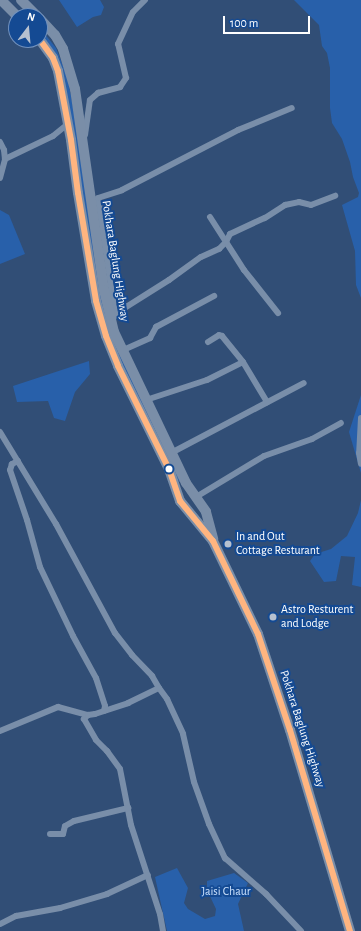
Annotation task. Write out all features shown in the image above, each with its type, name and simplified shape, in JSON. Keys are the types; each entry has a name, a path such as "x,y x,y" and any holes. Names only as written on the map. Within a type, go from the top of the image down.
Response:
{"highway":[{"path":"1,0 9,8"},
{"path":"21,0 29,8"},
{"name":"Pokhara Baglung Highway","path":"48,29 66,57 77,96 104,290 112,326 121,351 171,453 189,489 196,497 208,518 213,541 258,634 314,809 350,931"},
{"name":"Pokhara Baglung Highway","path":"46,48 53,58 58,71 68,124 96,301 106,336 118,366 169,469 180,502 213,541"}],"street":[{"path":"85,147 90,100 98,93 120,87 126,78 118,44 133,12 145,0"},
{"path":"112,326 115,314 98,198 122,190 238,130 292,108"},
{"path":"4,159 52,136 68,124"},
{"path":"0,142 4,150 4,159 0,178"},
{"path":"115,314 164,283 200,257 219,249 226,242 230,234 265,218 286,205 299,202 311,205 335,196"},
{"path":"210,216 244,270 278,312"},
{"path":"121,351 150,338 156,327 214,296"},
{"path":"208,342 219,335 222,336 242,362 267,402"},
{"path":"146,400 207,380 242,362"},
{"path":"171,453 304,383"},
{"path":"361,418 359,453 361,464"},
{"path":"196,497 264,456 312,439 341,423"},
{"path":"0,432 56,524 115,633 132,655 152,676 167,699 183,734 194,782 209,824 225,858 266,894 301,931"},
{"path":"18,461 12,464 10,470 27,520 40,567 73,636 96,678 106,706 104,711"},
{"path":"0,731 58,707 88,715 128,703 159,688"},
{"path":"88,715 84,719 96,740 107,751 120,769 131,825 148,874 160,914 163,931"},
{"path":"50,834 63,834 66,826 74,821 128,808"},
{"path":"0,924 16,916 60,908 107,894 148,874"}],"green space":[{"path":"59,0 100,0 104,7 101,15 93,17 77,27"},
{"path":"294,0 361,0 361,298 356,285 355,251 342,205 358,197 359,193 342,139 332,123 330,108 330,68 327,53 322,46 319,25"},
{"path":"48,38 56,48 68,79 115,345 181,482 179,482 118,360 104,323 56,54 48,44"},
{"path":"0,210 9,215 25,254 0,264"},
{"path":"89,361 90,374 75,392 65,421 54,418 48,401 17,402 13,386"},
{"path":"361,395 361,473 349,432"},
{"path":"361,500 361,587 352,585 355,557 341,556 336,581 324,582 310,561 315,554 331,549 347,536 358,513"},
{"name":"Jaisi Chaur","path":"177,868 188,888 184,903 188,909 205,919 215,916 216,909 207,890 207,881 234,873 248,883 238,904 244,931 167,931 155,877"}],"transit line":[{"path":"46,48 53,58 58,71 71,140 78,193 96,301 106,336 118,366 169,469 180,501 213,541 258,634 290,730 350,931"}],"place":[{"name":"In and Out Cottage Resturant","path":"228,544"},
{"name":"Astro Resturent and Lodge","path":"273,617"}]}
